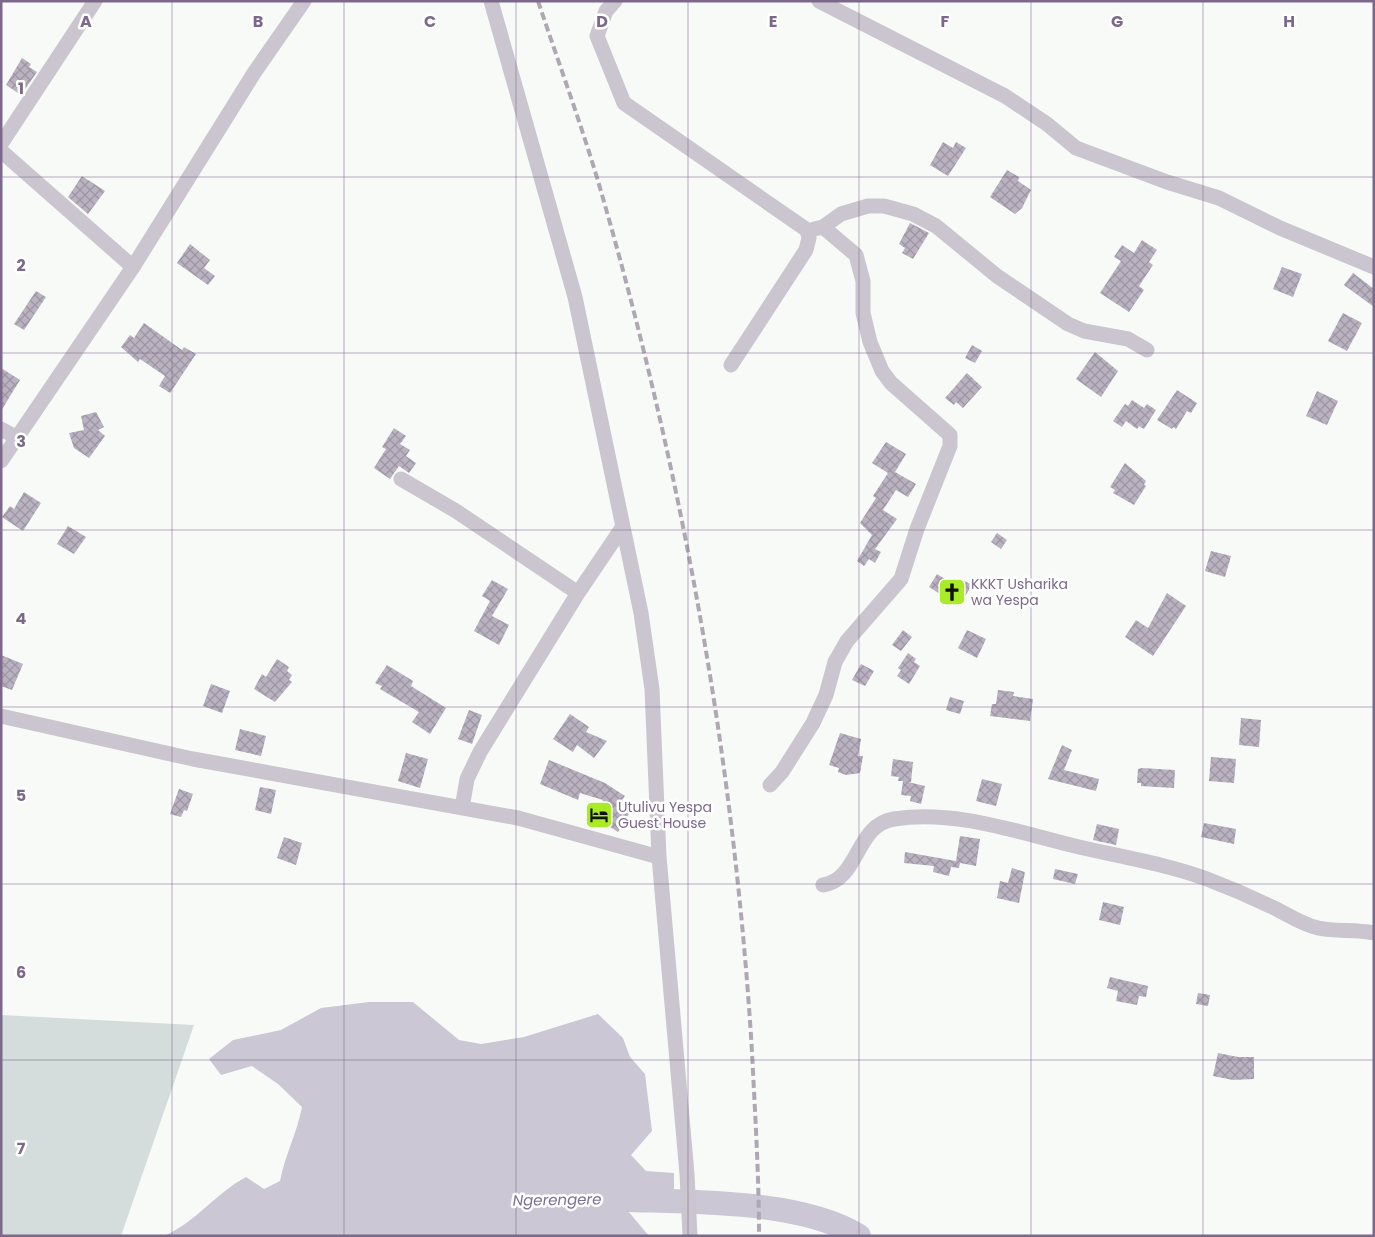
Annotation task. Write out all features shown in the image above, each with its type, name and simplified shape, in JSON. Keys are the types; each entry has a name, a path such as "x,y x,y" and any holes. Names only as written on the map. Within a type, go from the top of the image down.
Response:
{"street":[{"path":"1,144 95,1"},
{"path":"1,461 133,267 254,73 304,1"},
{"path":"491,1 575,297 641,613 652,689 659,857 687,1174 689,1229"},
{"path":"615,1 606,12 597,36 624,103 807,230 809,238 806,250 731,365"},
{"path":"819,1 1004,96 1047,124 1076,148 1167,182 1219,198 1280,228 1374,267"},
{"path":"1,151 133,267"},
{"path":"807,230 823,227 841,214 868,206 884,206 913,214 936,226 997,276 1068,324 1084,331 1128,339 1147,350"},
{"path":"770,786 782,772 813,723 826,695 835,662 847,641 901,578 917,529 950,446 950,435 891,383 882,371 870,342 863,313 863,281 856,255 823,227"},
{"path":"1,429 16,438"},
{"path":"401,479 456,511 578,593"},
{"path":"462,808 467,779 480,752 578,593 622,528"},
{"path":"1,716 193,759 518,818 659,857"},
{"path":"823,885 832,883 842,877 870,831 878,823 912,816 934,817 977,822 1176,870 1232,889 1271,906 1300,922 1319,928 1359,929 1374,933"}],"shaded area":[{"path":"1,1015 194,1025 121,1236 1,1236"}],"water":[{"path":"369,1002 413,1002 459,1040 481,1044 524,1037 598,1014 623,1038 630,1057 645,1074 652,1131 631,1155 646,1171 674,1173 674,1200 639,1197 628,1211 649,1236 164,1236 186,1223 225,1191 246,1177 264,1189 280,1181 300,1117 302,1107 278,1084 252,1066 221,1075 209,1059 233,1040 281,1030 321,1008"}],"building":[{"path":"22,58 31,64 29,67 37,72 21,95 6,85"},
{"path":"943,142 953,148 956,142 966,148 948,176 930,165"},
{"path":"1007,170 1019,177 1018,181 1031,190 1022,208 1015,214 990,197"},
{"path":"82,176 105,191 88,214 68,197"},
{"path":"910,223 929,233 913,259 902,253 905,248 899,244"},
{"path":"1142,240 1157,250 1149,262 1153,265 1139,286 1144,290 1129,312 1100,293 1121,261 1114,257 1122,245 1134,253"},
{"path":"190,244 210,260 204,268 215,276 208,285 177,263"},
{"path":"1282,267 1302,274 1293,297 1273,289"},
{"path":"1353,273 1374,289 1374,307 1344,285"},
{"path":"36,291 46,297 24,330 14,324"},
{"path":"1343,313 1362,323 1347,351 1328,341"},
{"path":"144,323 182,350 184,347 196,354 170,393 159,386 165,376 140,359 138,362 121,347 130,335 134,338"},
{"path":"972,345 982,351 975,363 965,358"},
{"path":"1095,352 1118,371 1101,397 1076,379"},
{"path":"1,368 20,380 1,411"},
{"path":"967,373 982,387 963,408 956,402 954,405 945,398"},
{"path":"1177,390 1197,403 1191,413 1187,411 1176,429 1173,427 1172,429 1157,420"},
{"path":"1317,391 1338,401 1327,425 1306,416"},
{"path":"1132,400 1144,408 1147,404 1156,410 1144,429 1139,426 1137,429 1126,421 1122,427 1113,421 1125,404 1128,406"},
{"path":"96,412 104,427 98,430 105,436 89,458 74,448 69,433 84,430 81,416"},
{"path":"394,428 406,436 400,444 410,450 406,456 416,463 409,473 399,466 390,479 374,468 386,449 382,447"},
{"path":"886,442 906,454 895,472 916,484 908,497 896,490 883,510 897,519 875,549 881,552 875,563 869,559 864,566 857,561 872,535 860,523 876,498 873,496 888,473 872,463"},
{"path":"1125,463 1146,481 1144,485 1146,486 1134,505 1113,493 1115,490 1110,487"},
{"path":"24,492 41,503 23,531 2,517 10,506 14,509"},
{"path":"68,526 86,537 74,554 57,544"},
{"path":"997,533 1007,540 1001,549 991,542"},
{"path":"1211,551 1231,556 1225,577 1205,571"},
{"path":"937,574 958,587 963,580 972,585 959,606 929,587"},
{"path":"492,580 508,589 492,616 509,625 499,645 474,631 490,601 482,596"},
{"path":"1167,593 1186,606 1153,656 1125,637 1136,620 1148,628"},
{"path":"903,630 912,637 901,651 892,645"},
{"path":"967,630 986,639 977,658 958,648"},
{"path":"908,653 916,659 914,662 920,666 909,684 897,676 901,670 898,668"},
{"path":"1,655 23,664 12,690 1,686"},
{"path":"277,659 289,667 287,671 292,675 289,680 292,682 275,702 254,689 262,674 266,677"},
{"path":"861,664 874,671 865,686 852,680"},
{"path":"387,665 413,681 411,686 446,708 430,734 412,722 419,712 380,689 382,686 375,683"},
{"path":"211,684 230,691 222,713 203,706"},
{"path":"998,690 1014,692 1013,696 1033,699 1030,721 990,716 992,704 996,704"},
{"path":"950,697 964,701 960,714 946,710"},
{"path":"469,710 482,715 472,744 458,739"},
{"path":"570,714 589,727 586,732 607,741 594,758 577,745 573,752 553,739"},
{"path":"1241,718 1261,720 1259,747 1239,745"},
{"path":"240,729 266,736 261,756 235,750"},
{"path":"840,733 861,739 858,756 863,756 860,773 846,775 838,772 839,768 829,765"},
{"path":"1062,745 1072,750 1064,770 1099,779 1096,791 1048,779"},
{"path":"406,753 428,759 420,788 398,781"},
{"path":"1211,757 1236,759 1234,783 1209,781"},
{"path":"893,759 913,762 911,782 908,782 925,786 921,804 910,801 911,796 901,795 903,781 898,781 899,777 891,776"},
{"path":"549,760 605,783 625,796 622,800 633,807 618,832 593,816 603,800 580,793 578,800 540,784"},
{"path":"1138,769 1175,770 1174,788 1141,786 1141,783 1137,783"},
{"path":"982,779 1002,784 996,806 976,801"},
{"path":"260,787 276,790 271,814 255,810"},
{"path":"179,789 193,794 187,811 184,810 181,817 170,814"},
{"path":"1204,823 1236,829 1234,844 1201,837"},
{"path":"1097,824 1119,829 1116,845 1093,840"},
{"path":"960,836 980,839 976,866 960,863 959,868 951,867 949,876 933,872 934,866 904,863 905,852 956,861"},
{"path":"284,837 302,843 296,865 277,858"},
{"path":"1012,868 1025,872 1019,903 997,898 1000,881 1008,883"},
{"path":"1055,869 1078,874 1075,884 1053,879"},
{"path":"1103,902 1124,907 1120,925 1099,920"},
{"path":"1110,977 1148,986 1146,997 1139,996 1137,1005 1116,1001 1118,991 1107,988"},
{"path":"1198,993 1210,995 1208,1006 1196,1004"},
{"path":"1218,1053 1238,1057 1254,1057 1254,1079 1233,1080 1213,1076"}],"waterway":[{"name":"Ngerengere","path":"604,1199 700,1202 770,1208 803,1214 833,1223 859,1236"}],"railway":[{"path":"538,1 591,158 628,288 655,396 699,613 717,722 744,942 758,1167 759,1236"}],"place":[{"name":"KKKT Usharika wa Yespa","path":"952,592"},
{"name":"Utulivu Yespa Guest House","path":"599,815"}]}
